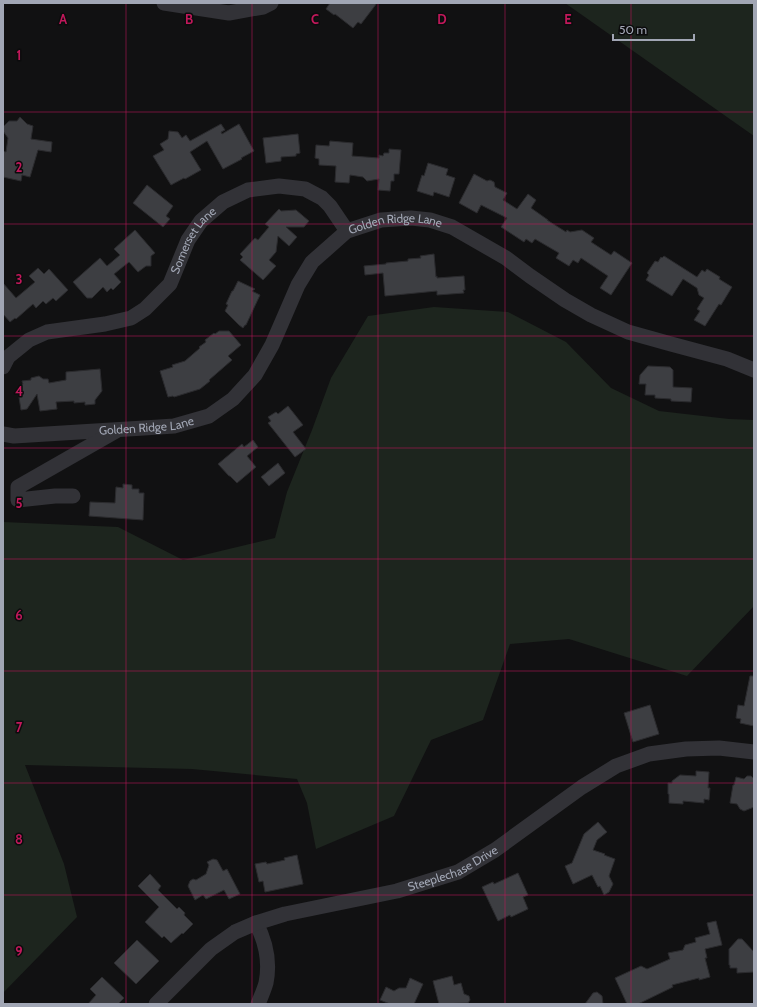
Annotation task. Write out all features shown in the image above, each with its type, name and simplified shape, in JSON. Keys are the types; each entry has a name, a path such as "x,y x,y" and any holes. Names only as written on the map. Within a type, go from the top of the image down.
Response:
{"street":[{"path":"164,3 229,12 263,7 271,3"},
{"name":"Somerset Lane","path":"3,367 8,357 29,340 47,332 105,324 131,318 145,309 170,284 188,240 201,221 223,202 248,190 280,186 305,189 322,198 330,206 347,231"},
{"name":"Golden Ridge Lane","path":"3,434 14,436 174,426 209,416 233,399 255,375 272,345 298,285 312,262 347,231 381,220 411,218 430,220 452,227 506,258 559,296 591,315 628,332 727,358 754,370"},
{"path":"73,496 55,496 18,500 18,487 118,430"},
{"name":"Steeplechase Drive","path":"156,1004 211,949 234,932 256,923 286,914 397,891 458,872 495,850 582,787 616,766 649,754 686,749 719,748 754,752"},
{"path":"256,923 266,947 268,970 265,985 258,1004"}],"shaded area":[{"path":"565,3 754,3 754,136"},
{"path":"434,307 508,312 566,342 611,388 659,411 729,419 754,420 754,606 687,676 569,639 510,644 483,720 431,740 394,816 316,849 307,803 297,779 192,769 25,765 64,864 77,917 3,993 3,522 118,527 183,560 275,538 287,492 331,378 368,316"}],"building":[{"path":"330,3 377,3 361,24 358,22 353,28 326,9"},
{"path":"20,117 27,124 33,126 31,139 52,142 51,152 38,150 30,177 22,175 21,181 3,177 3,151 6,152 8,138 3,131 3,127 9,121 17,121"},
{"path":"221,124 225,130 221,132 222,134 239,124 254,151 223,169 207,141 190,152 201,170 171,185 153,156 164,150 160,144 168,139 169,131 178,132 182,138 186,135 190,141"},
{"path":"298,134 300,153 296,154 296,156 281,157 281,161 266,163 263,138"},
{"path":"330,141 353,143 352,156 379,158 379,155 383,156 384,153 389,153 389,149 401,150 399,174 394,174 394,181 391,181 390,191 378,190 379,179 367,181 363,177 350,175 349,183 335,182 336,166 319,165 319,159 315,158 316,145 329,146"},
{"path":"428,163 448,169 446,175 455,178 449,197 434,192 433,196 417,191"},
{"path":"474,174 487,181 490,180 494,182 495,187 507,193 503,200 517,209 528,194 536,200 531,208 547,220 566,232 567,230 570,232 582,230 594,238 591,242 611,255 614,251 632,263 611,295 600,288 608,276 581,258 578,263 573,260 569,266 556,258 559,253 535,239 532,243 526,239 524,242 501,227 507,218 481,205 477,213 459,203"},
{"path":"147,185 173,206 166,216 170,219 163,227 133,203"},
{"path":"279,209 281,211 296,210 309,221 304,227 286,227 297,237 289,246 278,236 276,252 269,260 276,266 263,280 240,260 243,257 240,254 255,238 258,240 269,227 265,224"},
{"path":"135,230 155,253 151,256 151,266 146,266 138,272 129,262 114,274 121,282 113,290 111,288 107,292 103,287 92,298 87,298 73,282 100,258 107,266 120,255 114,249"},
{"path":"434,254 436,277 464,276 464,293 437,295 437,291 385,296 383,273 365,275 364,266 408,261 408,259 421,258 420,256"},
{"path":"664,256 697,277 702,270 705,272 707,269 732,287 721,305 719,304 705,326 694,320 700,311 697,309 704,298 699,295 697,288 683,279 672,296 646,280 649,275 647,273 655,261 658,262 661,257 662,258"},
{"path":"38,268 44,274 49,269 68,290 56,301 53,298 46,304 43,301 36,308 33,304 16,319 15,318 10,322 3,314 3,283 16,298 35,282 29,276"},
{"path":"238,281 255,289 252,291 260,295 246,325 243,328 225,311 228,305 226,304"},
{"path":"219,331 229,331 241,345 228,356 232,360 200,389 174,397 168,397 160,371 185,361 206,342 205,340"},
{"path":"648,366 670,367 673,370 673,387 692,388 691,402 671,401 671,399 655,398 655,395 645,395 646,384 639,384 640,375"},
{"path":"100,369 102,391 95,400 95,404 85,405 85,402 74,403 74,401 56,402 57,409 40,411 37,394 27,409 21,410 19,389 23,384 22,381 31,380 31,378 39,376 43,379 48,379 49,383 66,380 66,372"},
{"path":"288,406 303,425 293,432 306,449 295,457 268,423 271,421 268,417 276,412 278,414"},
{"path":"253,440 258,447 247,456 256,467 237,483 218,464 242,444 244,447"},
{"path":"278,463 285,473 269,486 261,477"},
{"path":"123,484 132,485 132,489 139,489 139,493 144,493 143,520 89,516 90,502 115,503 116,487 123,488"},
{"path":"750,676 754,676 754,726 740,723 741,719 736,718 738,705 744,706"},
{"path":"650,705 659,734 633,742 624,713"},
{"path":"696,771 709,772 709,800 704,799 704,803 683,801 683,804 669,803 668,783 672,783 672,781 680,775 696,776"},
{"path":"747,776 751,776 754,779 754,807 744,811 740,809 737,804 730,803 736,777 744,779"},
{"path":"598,822 607,832 597,840 593,850 615,859 609,876 613,884 609,892 604,895 600,886 598,887 592,875 573,884 565,866 572,863 584,834"},
{"path":"297,855 303,884 265,892 263,881 259,882 255,864 266,862 267,864 285,860 284,858"},
{"path":"213,859 217,860 223,871 227,869 240,894 229,899 224,890 206,899 203,895 195,900 188,886 190,881 193,879 196,880 206,874 209,865 207,862"},
{"path":"518,873 528,895 523,897 528,909 498,921 482,887 493,882 494,884"},
{"path":"150,874 161,886 158,890 177,909 179,907 185,913 184,915 193,924 171,943 164,936 162,938 145,922 159,907 138,886"},
{"path":"716,921 722,945 705,949 707,958 705,958 710,977 699,980 699,978 672,985 673,987 638,1004 627,1004 615,978 641,966 647,969 670,959 668,953 683,950 685,945 696,942 695,938 710,934 707,923"},
{"path":"738,939 742,939 754,952 754,972 737,973 737,968 730,968 729,949"},
{"path":"137,940 159,961 136,984 114,963"},
{"path":"452,976 454,985 461,983 464,994 469,996 470,1000 468,1003 439,1004 433,981"},
{"path":"102,977 124,998 118,1004 88,1004 96,995 90,989"},
{"path":"410,978 423,984 414,1004 390,1004 380,1000 386,987 394,991 399,988 406,988"},
{"path":"597,992 602,996 603,1004 585,1004 593,993"}]}
